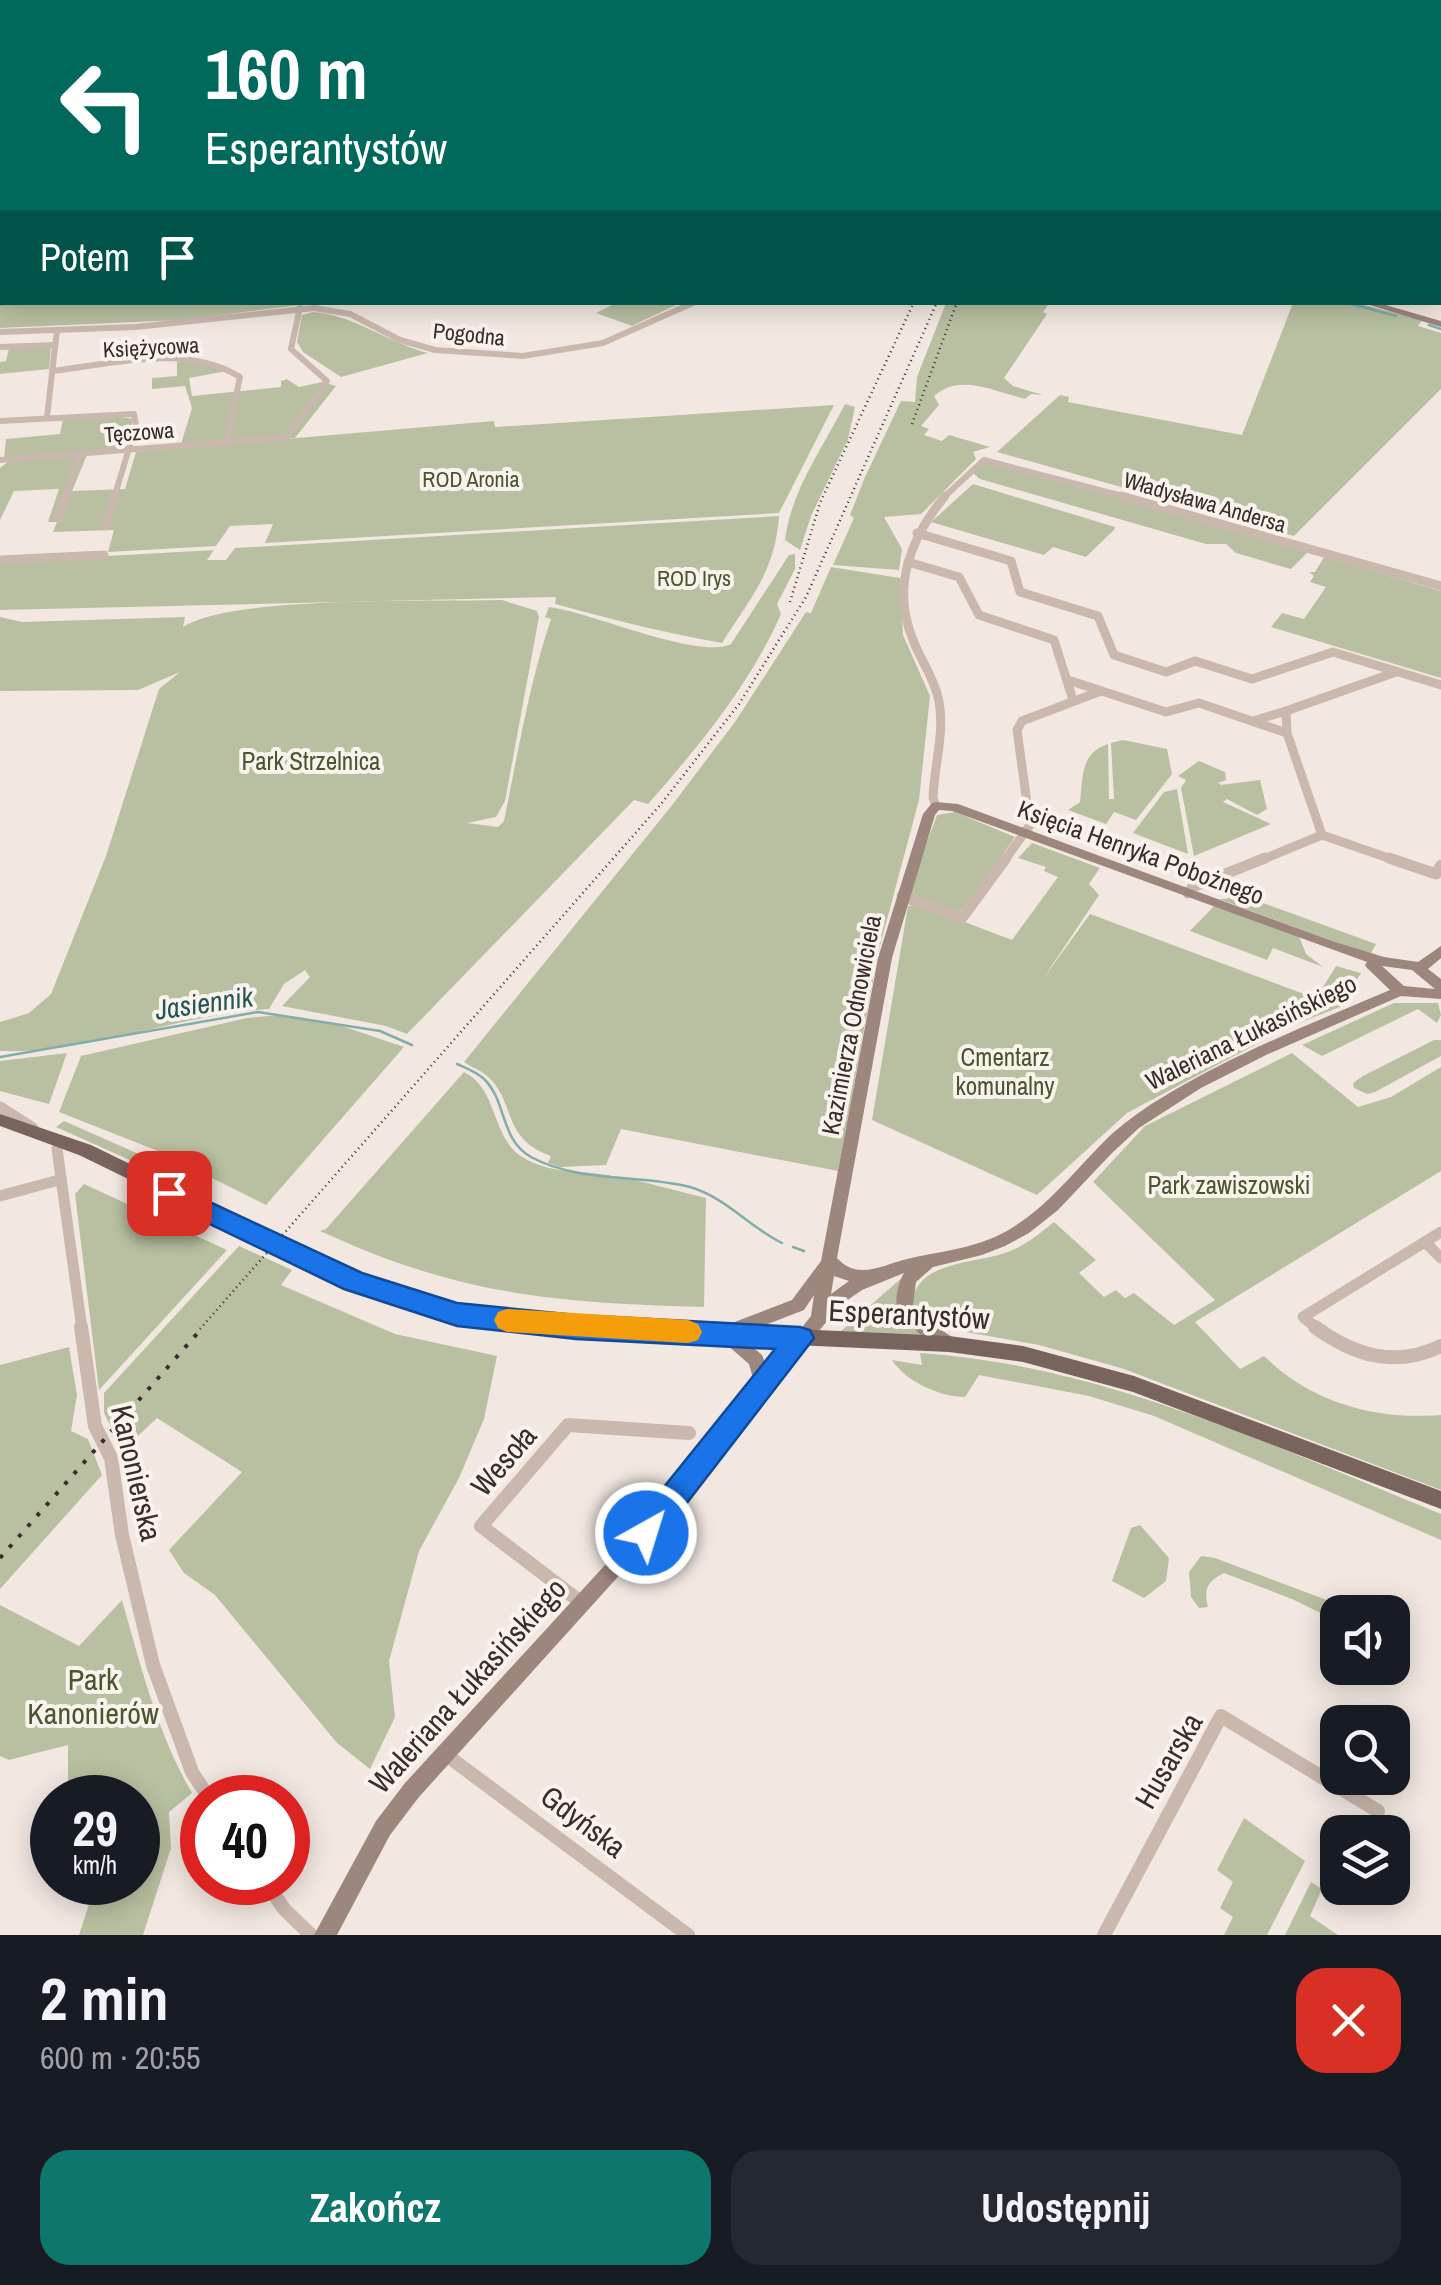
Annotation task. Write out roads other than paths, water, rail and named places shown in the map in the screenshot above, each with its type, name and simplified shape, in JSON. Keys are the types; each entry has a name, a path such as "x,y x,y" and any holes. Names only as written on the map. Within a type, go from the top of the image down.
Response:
{"main road":[{"name":"Esperantystów","path":"0,1120 84,1150 354,1281 457,1315 576,1327 950,1344 1048,1358 1134,1384 1441,1500"},
{"name":"Esperantystów","path":"0,1129 191,1204"}],"street":[{"name":"Pogodna","path":"0,332 136,326 300,308 350,314 420,347 505,357 545,355 603,343 688,305"},
{"path":"1374,305 1441,324"},
{"name":"Tęczowa","path":"0,460 288,437 327,381 290,349 300,308"},
{"path":"47,417 57,330"},
{"path":"0,347 54,345"},
{"name":"Księżycowa","path":"52,371 187,359 221,364 240,377 226,444"},
{"path":"0,421 134,414 137,420 106,526"},
{"path":"58,518 80,454"},
{"name":"Władysława Andersa","path":"965,477 984,460 997,461 1441,586"},
{"name":"Kazimierza Odnowiciela","path":"819,1314 886,958 902,896 929,814 936,806 932,798 938,697 906,616 908,562 917,533 936,504 965,477"},
{"path":"917,533 1012,561 1020,592 1098,616 1114,655 1166,672 1195,661 1252,679 1333,652 1441,684"},
{"path":"0,560 104,555"},
{"path":"908,562 959,577 979,615 1054,640 1074,700"},
{"path":"1253,720 1397,671"},
{"path":"1068,680 1166,712 1199,703 1287,733"},
{"path":"902,896 962,918 1030,825 1017,730 1022,721 1101,691"},
{"path":"1286,710 1287,733 1322,835"},
{"name":"Księcia Henryka Pobożnego","path":"936,806 954,807 1393,970"},
{"path":"1188,893 1193,887 1322,835 1436,874 1441,865"},
{"path":"1432,984 1441,951"},
{"path":"1393,970 1432,984"},
{"path":"1393,970 1400,990 1432,984"},
{"name":"Waleriana Łukasińskiego","path":"325,1935 383,1828 646,1533 819,1314 865,1278 901,1264 992,1246 1025,1228 1130,1128 1165,1102 1400,990"},
{"path":"0,1107 38,1132"},
{"name":"Kanonierska","path":"58,1149 59,1180 95,1426 112,1459 122,1536 153,1665 194,1775"},
{"path":"0,1196 59,1180"},
{"path":"1441,1232 1302,1316 1334,1342 1373,1356 1396,1360 1423,1357 1441,1346"},
{"path":"1425,1242 1441,1258"},
{"path":"764,1385 756,1360 725,1333 798,1304 816,1284 829,1260 840,1272 865,1278"},
{"path":"935,1260 908,1279 905,1307 918,1324 950,1344"},
{"name":"Wesoła","path":"582,1603 481,1526 568,1425 689,1433"},
{"name":"Husarska","path":"1104,1935 1220,1716 1238,1723 1378,1811"},
{"name":"Gdyńska","path":"445,1754 688,1935"},
{"path":"281,1905 311,1935"}],"waterway":[{"path":"1355,305 1396,316"},
{"path":"1429,325 1441,329"},
{"name":"Jasiennik","path":"0,1057 258,1012 380,1031 412,1045"},
{"name":"Jasiennik","path":"457,1064 484,1079 497,1098 514,1141 531,1157 569,1171 690,1187 715,1198 782,1243"},
{"name":"Jasiennik","path":"793,1247 804,1251"}],"railway":[{"path":"790,602 820,503 913,305"},
{"path":"200,1329 661,804 739,704 806,597 936,305"},
{"path":"912,424 956,305"},
{"path":"0,1558 203,1327"}],"park label":[{"name":"ROD Aronia","path":"471,479"},
{"name":"ROD Irys","path":"694,578"},
{"name":"Park Strzelnica","path":"311,761"},
{"name":"Cmentarz komunalny","path":"1005,1072"},
{"name":"Park zawiszowski","path":"1229,1185"},
{"name":"Park Kanonierów","path":"93,1697"}]}
